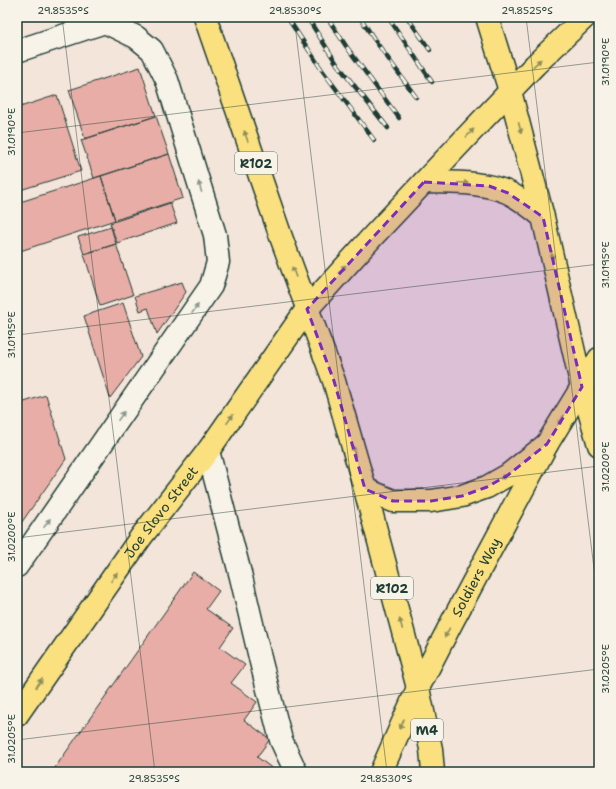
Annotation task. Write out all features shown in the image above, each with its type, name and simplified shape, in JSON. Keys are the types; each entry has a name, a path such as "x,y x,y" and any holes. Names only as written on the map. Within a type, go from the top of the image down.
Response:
{"main road":[{"name":"R102","path":"205,17 307,309 334,381 365,489 418,688"},
{"path":"487,17 510,91 543,217 582,387 599,445"},
{"name":"Joe Slovo Street","path":"17,715 141,537 208,451 307,309 374,234 510,91 585,17"},
{"path":"424,182 465,183 489,186 508,193 543,217"},
{"name":"Soldiers Way","path":"381,772 418,688 547,444 599,359"},
{"path":"365,489 393,501 431,501 462,496 488,487 508,475 547,444"},
{"name":"M4","path":"418,688 431,749 433,772"}],"street":[{"path":"17,51 108,19 136,37 152,50 167,80 215,235 218,262 211,286 17,566"},
{"path":"208,451 281,740 296,772"}],"highlighted area":[{"path":"424,182 489,186 508,193 543,217 582,387 547,444 508,475 487,487 462,496 431,501 393,501 365,489 334,381 307,309"}],"building":[{"path":"140,67 156,116 85,139 69,90"},
{"path":"57,95 81,171 17,191 17,108"},
{"path":"156,116 169,154 94,178 81,140"},
{"path":"169,154 183,198 115,220 101,176"},
{"path":"101,176 115,220 17,252 17,203"},
{"path":"170,203 177,223 117,243 110,223"},
{"path":"111,227 116,244 84,254 78,237"},
{"path":"116,244 133,295 100,306 84,254"},
{"path":"182,282 186,292 157,334 148,308 140,311 135,296"},
{"path":"123,303 141,357 110,398 84,316"},
{"path":"17,388 21,403 46,395 66,459 17,529"},
{"path":"193,572 219,591 206,609 233,628 220,647 245,665 231,683 257,702 244,720 270,739 257,757 277,772 52,772"}],"railway":[{"path":"287,17 322,70 374,140"},
{"path":"307,17 337,64 388,128"},
{"path":"327,17 346,46 399,118"},
{"path":"360,17 416,97"},
{"path":"388,17 432,82"},
{"path":"407,17 430,50"}]}
